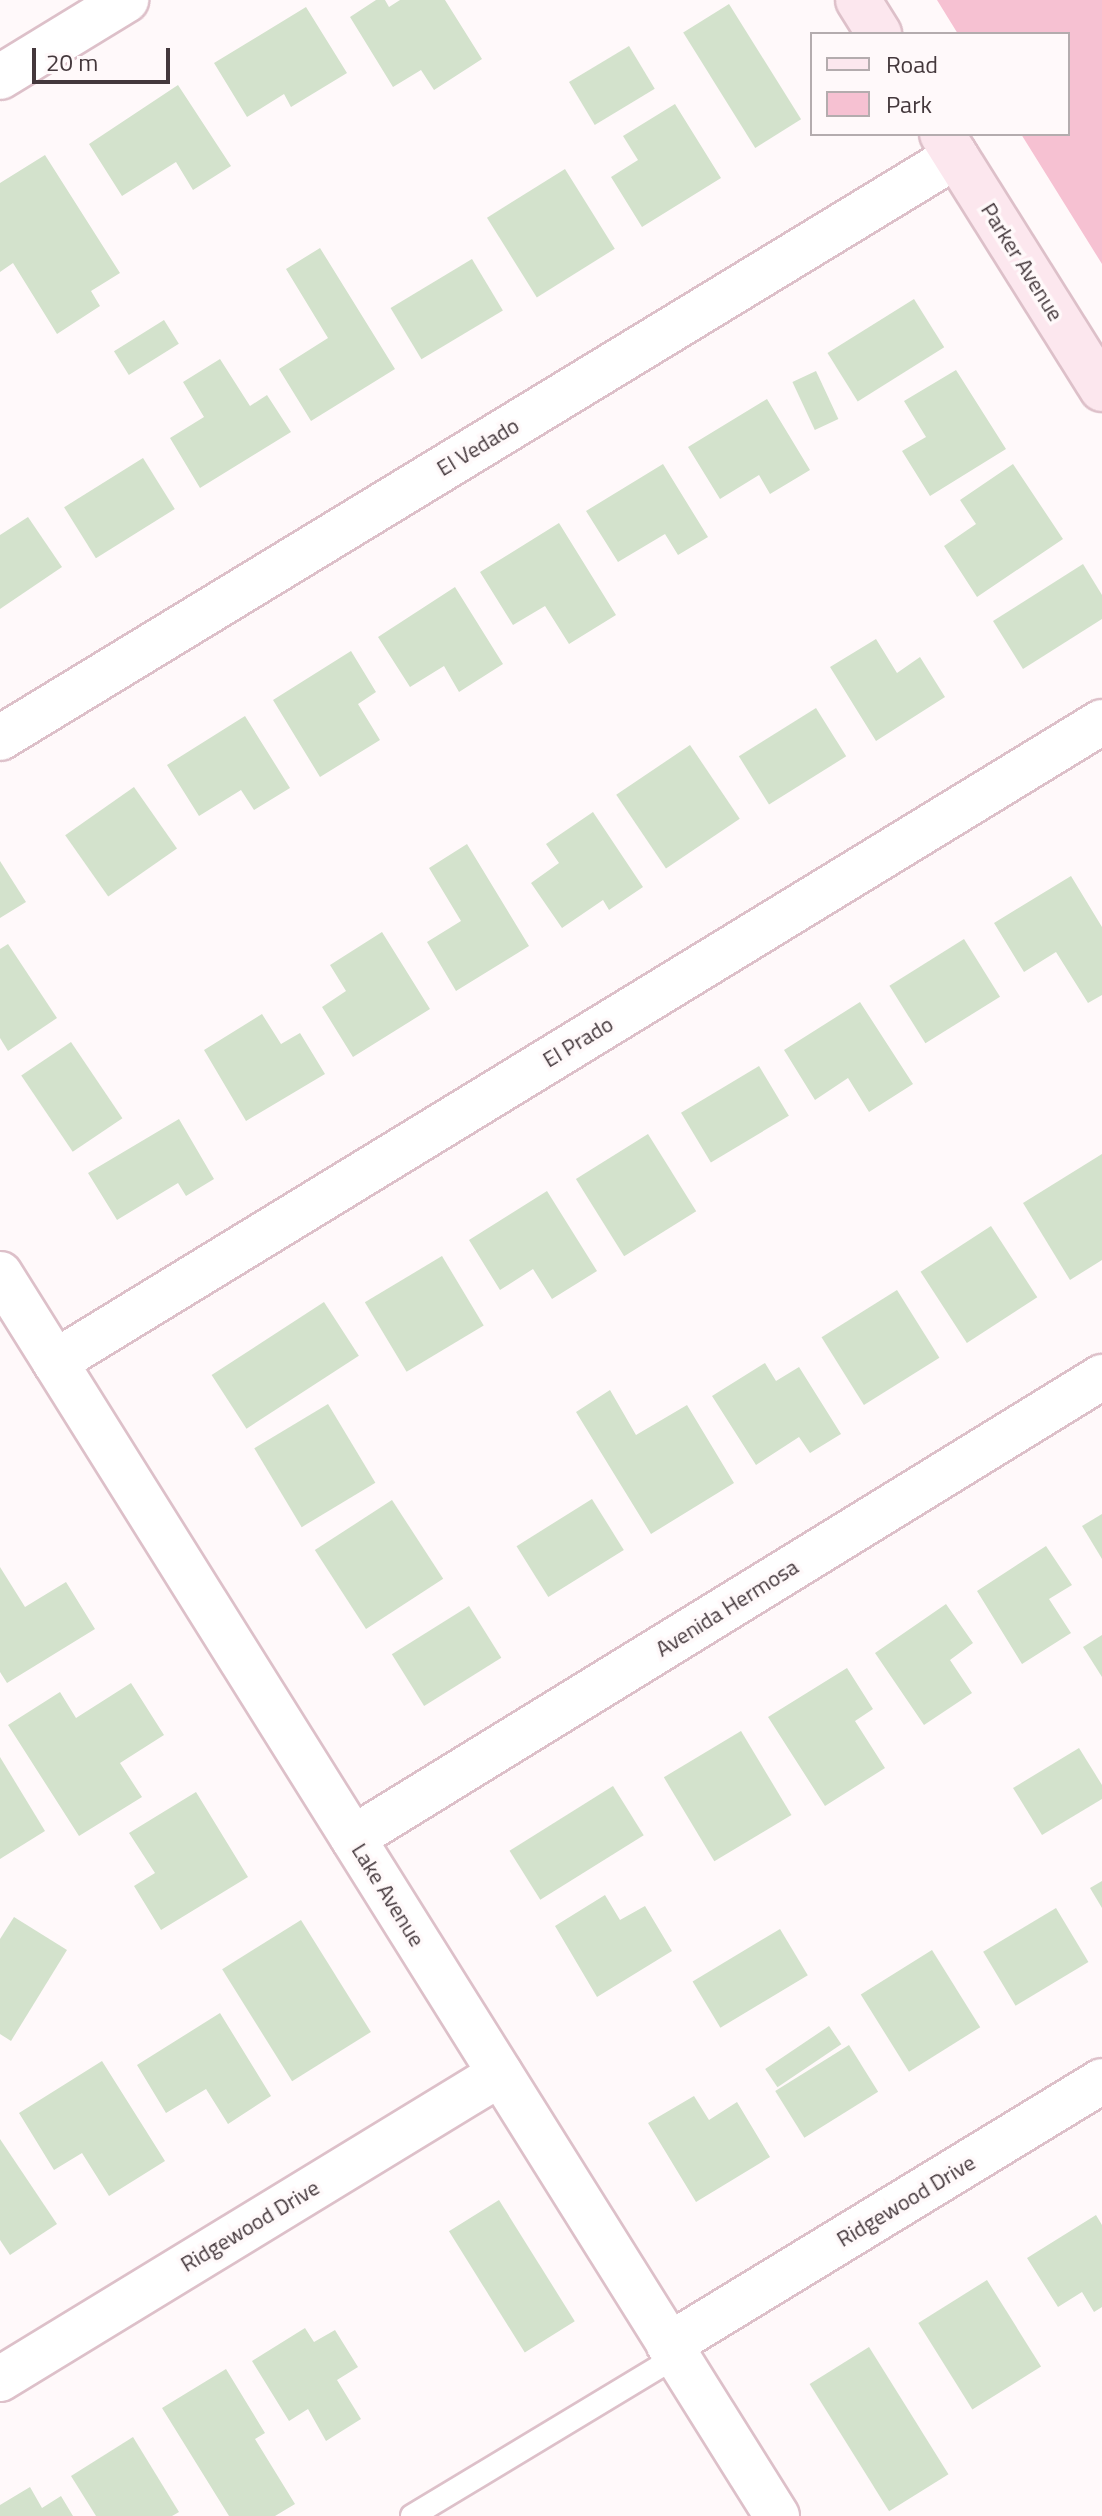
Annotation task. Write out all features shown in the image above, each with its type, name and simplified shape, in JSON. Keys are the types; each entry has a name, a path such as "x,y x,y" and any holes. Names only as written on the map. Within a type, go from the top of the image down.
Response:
{"street":[{"path":"0,77 126,0"},
{"path":"858,0 878,32"},
{"name":"Parker Avenue","path":"949,145 1102,389"},
{"name":"El Vedado","path":"0,738 949,145"},
{"name":"El Prado","path":"55,1362 1102,722"},
{"name":"Lake Avenue","path":"0,1274 777,2516"},
{"name":"Avenida Hermosa","path":"353,1838 1102,1377"},
{"name":"Ridgewood Drive","path":"0,2379 500,2074"},
{"name":"Ridgewood Drive","path":"673,2351 1102,2081"}],"lane":[{"path":"412,2516 673,2351"}],"green space":[{"path":"937,0 1102,0 1102,264 1022,136 1070,136 1070,32 957,32"}],"building":[{"path":"376,0 385,0 389,7 400,0 445,0 482,59 434,90 421,70 393,87 350,17"},
{"path":"729,4 801,119 755,148 683,33"},
{"path":"306,7 347,73 291,107 284,94 247,117 214,63"},
{"path":"629,46 655,89 595,125 569,82"},
{"path":"178,85 231,166 193,190 176,162 122,196 89,144"},
{"path":"675,104 721,178 642,227 611,177 638,160 623,136"},
{"path":"45,155 120,273 91,291 100,306 57,334 13,263 0,272 0,183"},
{"path":"565,169 615,249 537,297 487,218"},
{"path":"320,248 395,369 311,421 279,369 328,338 286,269"},
{"path":"472,259 503,310 421,359 391,308"},
{"path":"914,299 944,347 858,401 827,353"},
{"path":"164,320 179,344 129,375 114,351"},
{"path":"220,359 250,406 267,395 291,432 200,488 170,438 204,417 183,382"},
{"path":"956,370 1006,449 930,496 902,451 926,437 904,401"},
{"path":"816,371 838,419 815,430 792,382"},
{"path":"767,399 810,470 770,494 759,475 720,499 688,447"},
{"path":"143,458 175,509 96,558 64,507"},
{"path":"663,464 708,537 678,555 665,534 618,562 586,511"},
{"path":"1013,464 1063,539 977,597 944,546 976,524 960,500"},
{"path":"28,517 62,567 0,609 0,535"},
{"path":"559,523 616,615 569,644 545,606 513,625 480,572"},
{"path":"1083,564 1102,595 1102,619 1023,669 993,621"},
{"path":"455,587 503,664 459,692 444,666 410,687 378,637"},
{"path":"876,639 897,673 920,657 945,697 876,741 830,667"},
{"path":"351,651 376,692 358,704 380,740 320,777 273,700"},
{"path":"816,708 846,756 769,805 739,756"},
{"path":"245,716 290,788 254,810 241,790 199,816 167,765"},
{"path":"690,745 740,819 666,869 616,795"},
{"path":"134,787 177,848 108,897 65,835"},
{"path":"593,812 643,887 609,910 603,900 562,928 531,883 559,863 546,844"},
{"path":"467,844 529,946 456,991 427,942 461,921 429,868"},
{"path":"0,861 26,902 0,918"},
{"path":"1071,876 1102,927 1102,995 1088,1003 1056,952 1024,972 994,923"},
{"path":"382,932 430,1009 353,1057 322,1007 346,991 330,965"},
{"path":"964,939 1000,997 925,1043 889,986"},
{"path":"8,944 57,1018 8,1051 0,1038 0,949"},
{"path":"860,1002 913,1084 869,1112 848,1078 815,1100 784,1050"},
{"path":"262,1014 281,1044 300,1033 325,1074 246,1121 204,1050"},
{"path":"71,1042 122,1118 73,1152 21,1076"},
{"path":"759,1066 789,1116 711,1163 681,1113"},
{"path":"179,1119 214,1179 186,1196 178,1183 117,1220 88,1173"},
{"path":"648,1134 696,1211 624,1256 576,1179"},
{"path":"1102,1154 1102,1260 1070,1280 1023,1203"},
{"path":"547,1191 597,1271 552,1299 533,1269 500,1290 469,1240"},
{"path":"991,1226 1037,1297 967,1343 921,1272"},
{"path":"442,1256 484,1325 407,1372 365,1302"},
{"path":"897,1290 939,1358 864,1405 822,1337"},
{"path":"324,1302 359,1356 246,1429 212,1375"},
{"path":"765,1363 776,1381 799,1367 841,1434 810,1453 799,1437 756,1465 712,1396"},
{"path":"610,1390 636,1435 687,1405 734,1483 651,1534 576,1412"},
{"path":"328,1404 375,1483 302,1527 254,1448"},
{"path":"592,1499 624,1550 548,1597 517,1546"},
{"path":"392,1500 443,1579 366,1629 315,1550"},
{"path":"1102,1514 1102,1559 1082,1526"},
{"path":"1046,1546 1072,1585 1049,1599 1071,1633 1022,1664 977,1591"},
{"path":"0,1567 25,1607 66,1582 95,1629 7,1683 0,1672"},
{"path":"946,1604 973,1643 950,1660 972,1693 924,1725 875,1653"},
{"path":"469,1606 501,1658 424,1706 392,1654"},
{"path":"1102,1635 1102,1677 1083,1647"},
{"path":"847,1668 873,1709 855,1721 885,1768 825,1806 768,1717"},
{"path":"131,1683 164,1735 120,1763 142,1797 79,1836 8,1725 60,1692 76,1718"},
{"path":"741,1731 791,1815 714,1861 664,1777"},
{"path":"1079,1748 1102,1785 1102,1799 1042,1835 1013,1788"},
{"path":"0,1757 45,1831 0,1859"},
{"path":"613,1786 644,1835 540,1900 510,1851"},
{"path":"196,1792 248,1877 161,1930 134,1886 155,1873 129,1833"},
{"path":"1102,1881 1102,1908 1090,1888"},
{"path":"605,1895 620,1920 645,1906 672,1951 597,1997 555,1926"},
{"path":"1056,1908 1088,1962 1016,2006 983,1952"},
{"path":"14,1917 67,1950 11,2041 0,2034 0,1939"},
{"path":"301,1920 371,2032 292,2081 222,1969"},
{"path":"780,1929 808,1975 720,2028 693,1982"},
{"path":"932,1950 980,2027 909,2072 861,1995"},
{"path":"220,2013 271,2096 228,2124 206,2089 166,2113 137,2065"},
{"path":"829,2026 841,2044 777,2087 765,2069"},
{"path":"849,2045 878,2092 804,2138 775,2091"},
{"path":"102,2061 165,2161 109,2196 82,2153 54,2170 19,2113"},
{"path":"694,2096 709,2120 737,2102 770,2157 696,2202 648,2123"},
{"path":"0,2139 57,2224 10,2255 0,2240"},
{"path":"499,2200 575,2321 525,2353 449,2231"},
{"path":"1096,2215 1102,2225 1102,2307 1094,2312 1082,2292 1058,2307 1027,2258"},
{"path":"987,2280 1041,2367 972,2409 918,2323"},
{"path":"305,2328 314,2342 335,2330 358,2367 337,2380 361,2419 326,2441 308,2409 289,2421 252,2361"},
{"path":"869,2347 948,2474 889,2511 810,2384"},
{"path":"226,2369 265,2433 255,2439 295,2504 275,2516 229,2516 162,2408"},
{"path":"133,2437 179,2512 172,2516 96,2516 71,2476"},
{"path":"30,2487 42,2508 61,2496 73,2516 0,2516 0,2505"}]}
